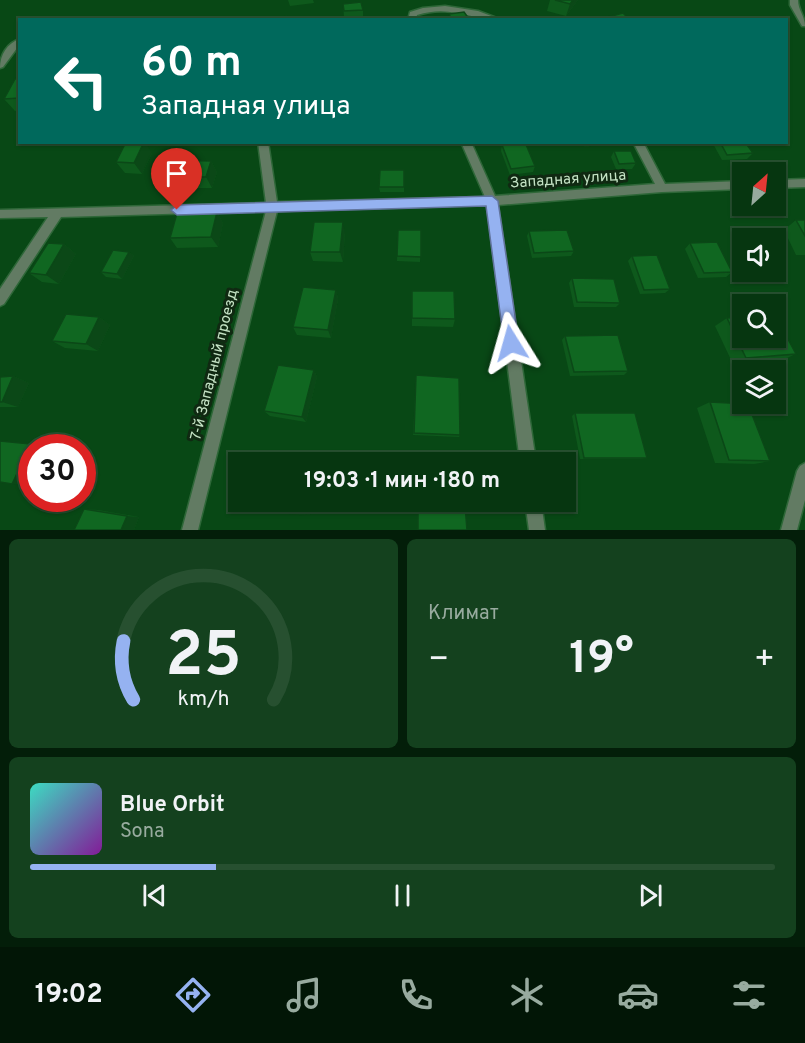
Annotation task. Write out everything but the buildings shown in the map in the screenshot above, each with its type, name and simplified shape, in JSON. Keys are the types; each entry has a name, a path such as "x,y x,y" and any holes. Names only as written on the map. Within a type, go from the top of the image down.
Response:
{"street":[{"path":"794,0 794,5 805,24"},
{"path":"412,18 413,14 421,11 460,9 492,18"},
{"path":"0,65 18,42"},
{"path":"263,144 272,208"},
{"path":"467,144 492,201 527,452"},
{"path":"640,144 662,188"},
{"path":"786,184 805,183"},
{"name":"Западная улица","path":"0,214 492,201 662,188 732,185"},
{"name":"7-й Западный проезд","path":"190,530 272,208"},
{"path":"0,300 58,213"},
{"path":"789,530 805,471"},
{"path":"535,512 537,530"}],"route":[{"path":"177,210 492,201 511,343"}]}
